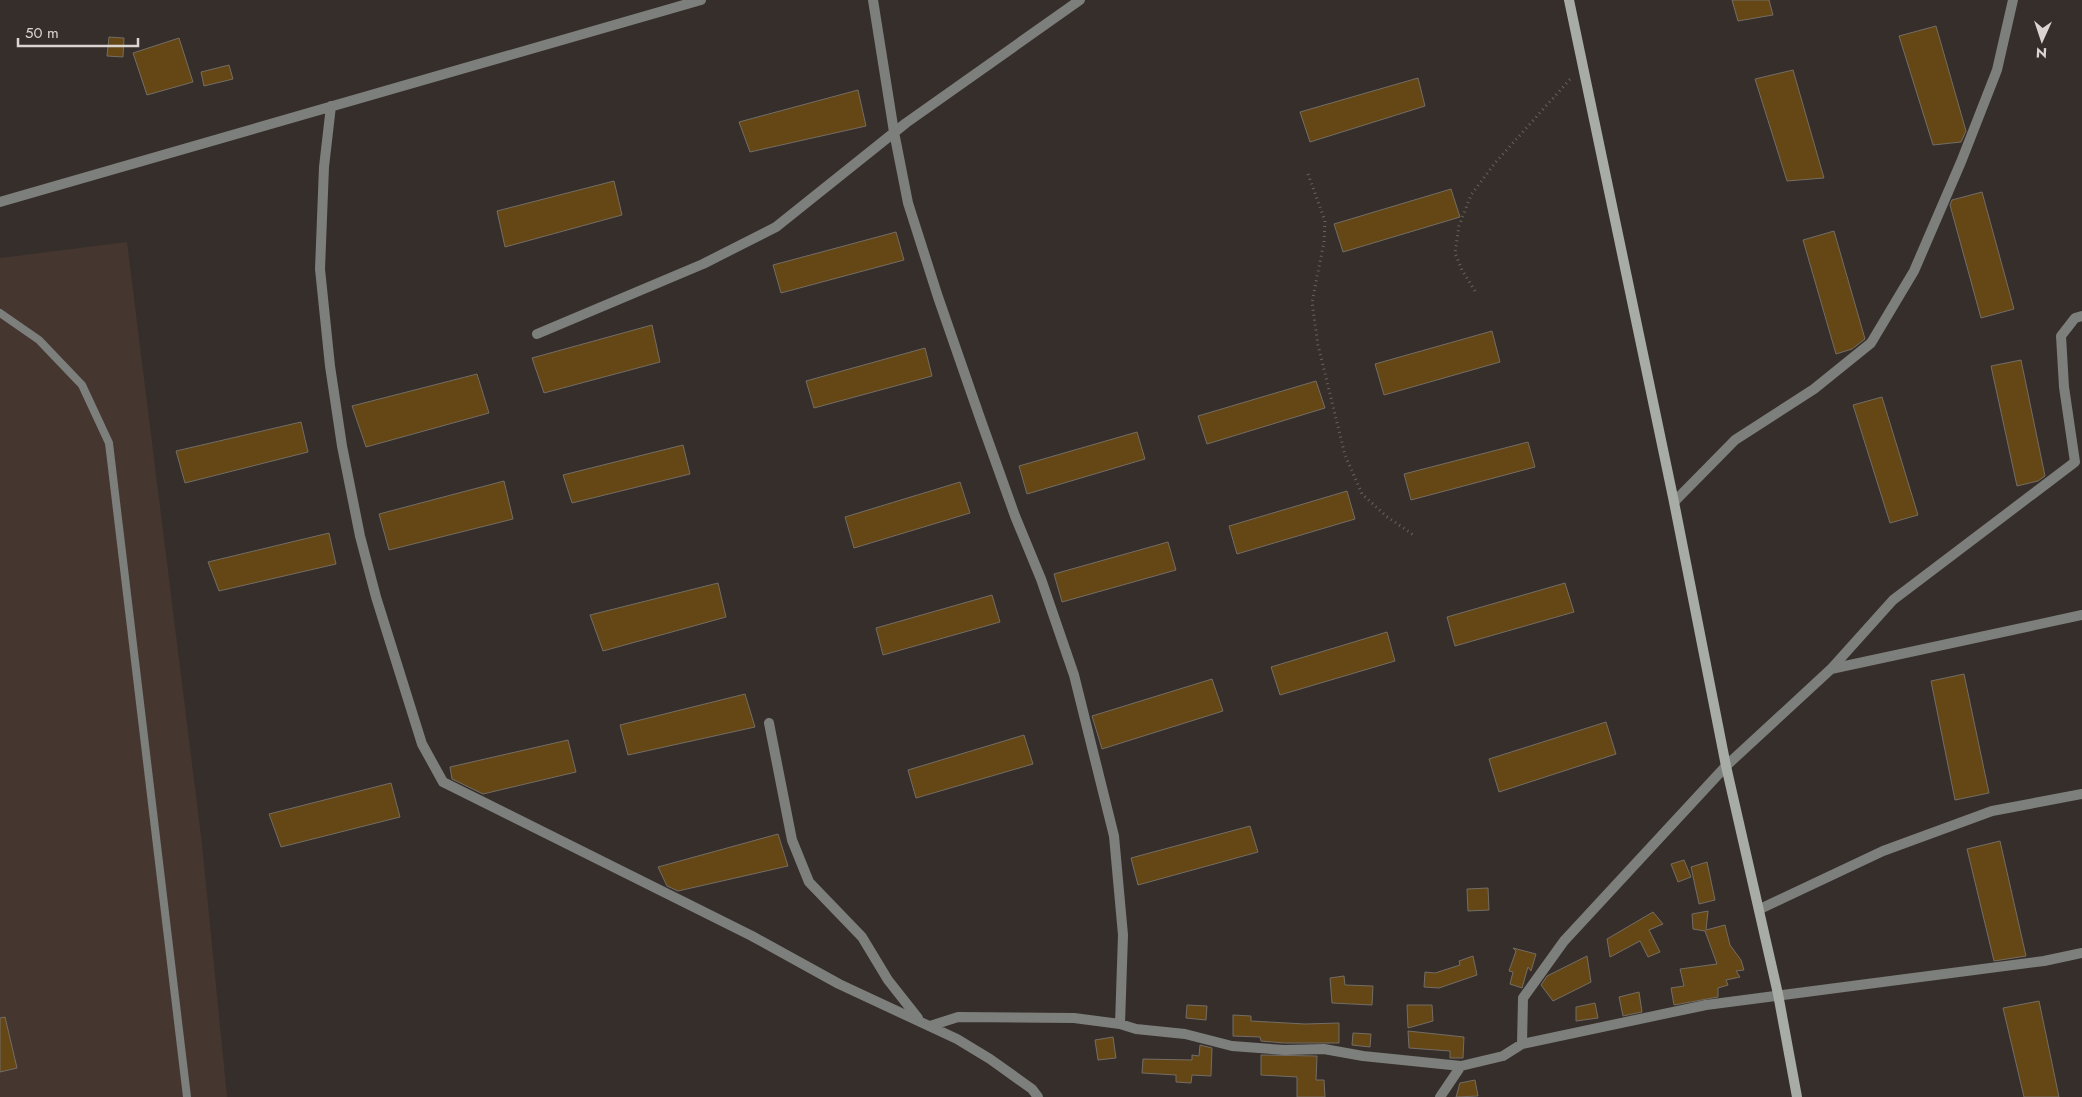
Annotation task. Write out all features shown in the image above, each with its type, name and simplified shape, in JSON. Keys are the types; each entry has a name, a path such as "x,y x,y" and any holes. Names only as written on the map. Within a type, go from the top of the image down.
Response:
{"main road":[{"path":"1569,0 1674,502 1726,766 1778,994 1797,1097"}],"street":[{"path":"0,202 701,0"},
{"path":"873,0 894,132 908,203 938,297 1074,675 1114,836 1123,935 1120,1024"},
{"path":"537,334 702,264 776,227 894,132 1080,0"},
{"path":"1674,502 1736,440 1814,389 1871,343 1914,271 1961,162 1997,70 2013,0"},
{"path":"331,106 324,167 320,269 330,366 342,446 360,536 376,597 422,744 443,782 752,936 839,984 920,1020 990,1059 1032,1089 1038,1097"},
{"path":"1522,1044 1523,998 1564,942 1726,766 1831,669 1893,600 2075,462 2064,387 2061,336 2075,318 2082,316"},
{"path":"1831,669 2082,615"},
{"path":"769,723 792,840 809,882 862,937 888,980 920,1020"},
{"path":"1760,909 1883,850 1992,811 2082,794"},
{"path":"930,1026 958,1018 1074,1018 1120,1024 1136,1029 1185,1034 1232,1046 1284,1050 1324,1049 1363,1056 1461,1066 1503,1056 1522,1044 1706,1005 1778,994 1906,980 2044,961 2082,953"},
{"path":"1440,1097 1461,1066"}],"lane":[{"path":"0,313 39,340 82,385 109,443 187,1097"}],"path":[{"path":"1475,291 1462,270 1455,252 1459,226 1471,195 1495,163 1583,65"},
{"path":"1308,174 1325,222 1324,242 1312,302 1316,328 1345,455 1362,494 1386,516 1415,536"}],"shaded area":[{"path":"127,242 202,844 227,1097 0,1097 0,258"}],"building":[{"path":"1732,0 1769,0 1773,15 1738,21"},
{"path":"1936,26 1966,131 1961,142 1933,145 1899,36"},
{"path":"109,37 124,38 123,57 107,56"},
{"path":"179,38 193,82 147,95 133,53"},
{"path":"229,65 233,79 204,86 201,72"},
{"path":"1793,70 1824,178 1787,181 1755,79"},
{"path":"1418,78 1425,106 1310,142 1300,112"},
{"path":"858,90 866,126 750,152 739,122"},
{"path":"614,181 622,215 505,247 497,211"},
{"path":"1451,189 1460,217 1343,252 1334,224"},
{"path":"1982,192 2014,309 1981,318 1950,205 1952,200"},
{"path":"1834,231 1865,339 1852,349 1836,354 1803,240"},
{"path":"896,232 904,260 781,293 773,265"},
{"path":"652,325 660,362 544,393 532,358"},
{"path":"1492,331 1500,362 1384,395 1375,364"},
{"path":"925,348 932,376 814,408 806,381"},
{"path":"2021,360 2045,476 2038,481 2017,486 1991,366"},
{"path":"477,374 489,413 366,447 352,406"},
{"path":"1316,381 1325,408 1207,444 1198,416"},
{"path":"1882,397 1918,515 1890,523 1853,405"},
{"path":"301,422 308,452 185,483 176,451"},
{"path":"1137,432 1145,459 1027,494 1019,466"},
{"path":"1528,442 1535,467 1411,500 1404,474"},
{"path":"683,445 690,474 572,503 563,475"},
{"path":"504,481 513,519 389,550 379,514"},
{"path":"960,482 970,513 854,548 845,517"},
{"path":"1347,491 1355,519 1237,554 1229,526"},
{"path":"329,533 336,564 219,591 208,562"},
{"path":"1168,542 1176,570 1062,602 1054,574"},
{"path":"718,583 726,617 603,651 590,615"},
{"path":"1565,583 1574,612 1455,646 1447,617"},
{"path":"992,595 1000,622 883,655 876,628"},
{"path":"1387,632 1395,661 1280,695 1271,667"},
{"path":"1964,674 1989,793 1955,800 1931,681"},
{"path":"1212,679 1223,711 1102,749 1092,716"},
{"path":"745,694 755,727 628,755 620,725"},
{"path":"1606,722 1616,754 1499,792 1489,759"},
{"path":"1024,735 1033,764 916,798 908,770"},
{"path":"568,740 576,772 483,794 452,779 450,767"},
{"path":"391,783 400,817 281,847 269,814"},
{"path":"1250,826 1258,852 1138,885 1131,858"},
{"path":"778,834 788,866 678,891 667,886 658,867"},
{"path":"2000,841 2026,956 1994,961 1967,849"},
{"path":"1684,860 1691,877 1678,882 1671,864"},
{"path":"1707,862 1715,900 1699,904 1691,867"},
{"path":"1488,888 1489,910 1468,911 1467,889"},
{"path":"1708,911 1706,930 1725,925 1730,945 1741,960 1744,970 1736,971 1740,977 1726,980 1728,985 1718,988 1718,997 1674,1005 1671,988 1684,986 1680,969 1717,964 1705,931 1693,929 1692,914"},
{"path":"1653,912 1663,924 1649,930 1660,952 1648,957 1640,941 1610,957 1607,939"},
{"path":"1513,948 1536,954 1531,971 1528,967 1522,988 1510,984 1513,972 1509,971 1516,951"},
{"path":"1473,956 1477,975 1439,988 1424,987 1425,972 1435,973 1460,965 1459,961"},
{"path":"1587,956 1591,982 1553,1001 1541,985 1547,976"},
{"path":"1344,976 1345,985 1373,986 1372,1005 1332,1003 1330,978"},
{"path":"1639,992 1642,1012 1623,1016 1619,997"},
{"path":"2039,1001 2059,1097 2024,1097 2003,1008"},
{"path":"1595,1003 1598,1018 1576,1021 1576,1007"},
{"path":"1187,1005 1207,1006 1206,1020 1186,1018"},
{"path":"1407,1005 1432,1005 1433,1021 1408,1028"},
{"path":"1233,1015 1251,1016 1251,1021 1305,1024 1339,1023 1339,1043 1284,1043 1261,1041 1260,1037 1233,1036"},
{"path":"5,1017 17,1068 0,1072 0,1018"},
{"path":"1408,1031 1464,1037 1463,1058 1450,1058 1450,1051 1409,1048"},
{"path":"1353,1033 1371,1034 1370,1047 1352,1045"},
{"path":"1113,1037 1116,1058 1098,1060 1095,1040"},
{"path":"1200,1045 1212,1048 1211,1076 1192,1075 1191,1083 1176,1082 1176,1075 1142,1073 1143,1059 1192,1060 1192,1055 1199,1056"},
{"path":"1261,1055 1317,1056 1316,1080 1324,1080 1325,1097 1297,1097 1297,1077 1261,1075"},
{"path":"1475,1080 1478,1096 1456,1097 1460,1083"}]}
